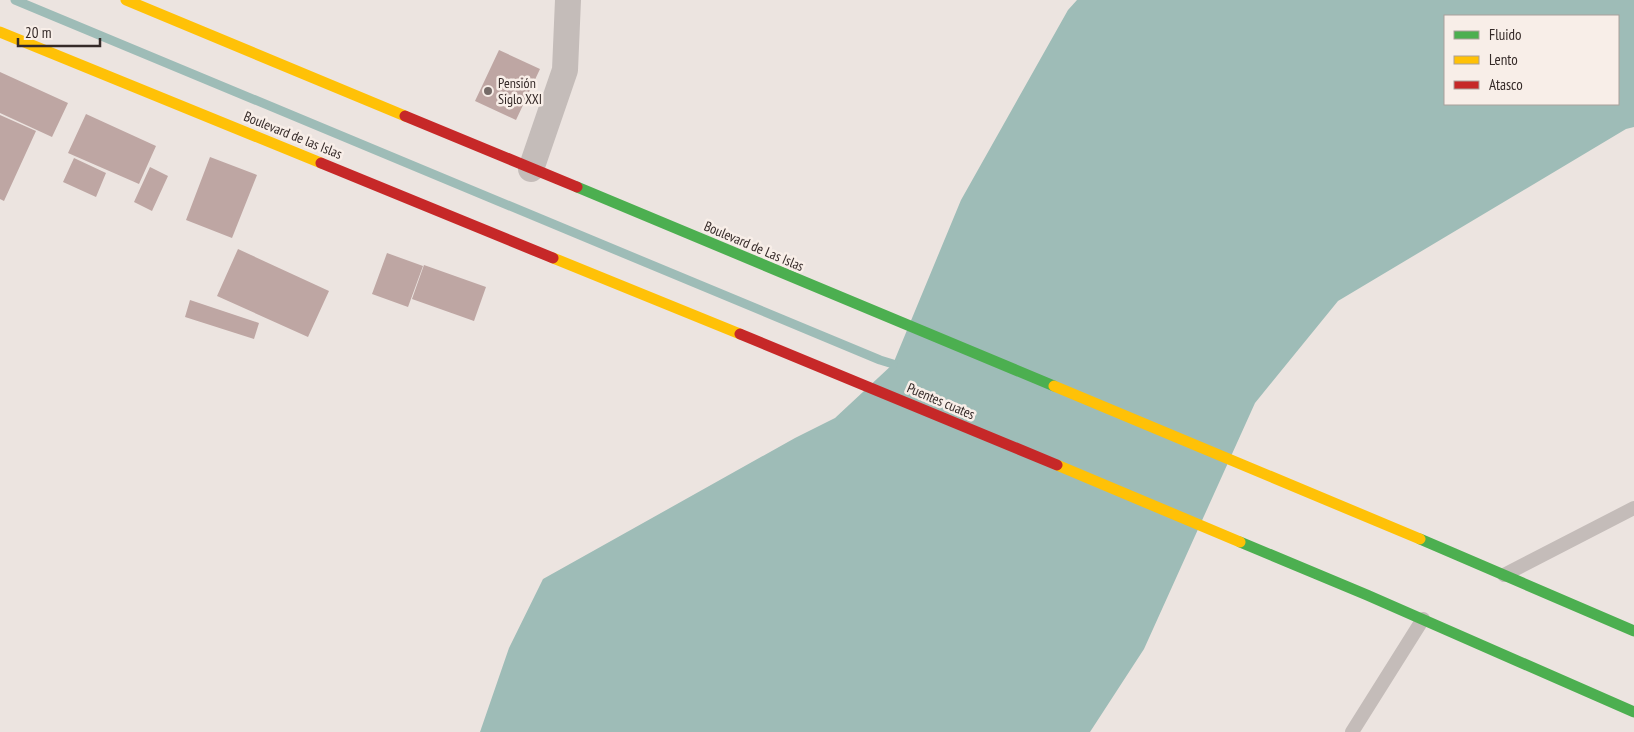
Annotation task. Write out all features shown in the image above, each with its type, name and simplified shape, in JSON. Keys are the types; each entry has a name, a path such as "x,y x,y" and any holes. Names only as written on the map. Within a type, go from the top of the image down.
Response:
{"highway":[{"path":"126,0 531,169"},
{"name":"Boulevard de las Islas","path":"0,32 574,267"},
{"name":"Boulevard de Las Islas","path":"531,169 1336,503 1504,575"},
{"name":"Puentes cuates","path":"574,267 923,409 1423,620 1634,712"},
{"path":"1504,575 1634,631"}],"street":[{"path":"531,169 564,70 568,0"}],"lane":[{"path":"1504,575 1634,508"},
{"path":"1352,732 1423,620"}],"water":[{"path":"1077,0 1634,0 1634,127 1626,129 1338,301 1255,403 1144,649 1090,732 480,732 509,648 543,579 795,438 835,418 893,364 961,200 1068,10"}],"building":[{"path":"499,50 540,69 516,120 475,101"},
{"path":"0,72 68,103 52,137 0,113"},
{"path":"86,114 156,146 139,184 68,153"},
{"path":"0,115 36,131 4,201 0,199"},
{"path":"210,157 257,175 232,238 186,220"},
{"path":"74,158 106,173 96,197 63,182"},
{"path":"150,167 168,176 152,211 134,202"},
{"path":"238,249 329,291 308,337 217,296"},
{"path":"387,253 423,266 408,307 372,294"},
{"path":"424,265 486,287 474,321 412,299"},
{"path":"190,300 259,323 254,339 185,317"}],"waterway":[{"path":"15,0 893,364"}],"traffic: fast":[{"path":"577,187 1054,386"},
{"path":"1420,539 1634,631"},
{"path":"1240,542 1367,595 1634,712"}],"traffic: slow":[{"path":"126,0 405,116"},
{"path":"0,32 321,163"},
{"path":"553,258 740,334"},
{"path":"1054,386 1420,539"},
{"path":"1057,465 1240,542"}],"traffic: jam":[{"path":"405,116 577,187"},
{"path":"321,163 553,258"},
{"path":"740,334 1057,465"}],"place":[{"name":"Pensión Siglo XXI","path":"488,91"}]}
